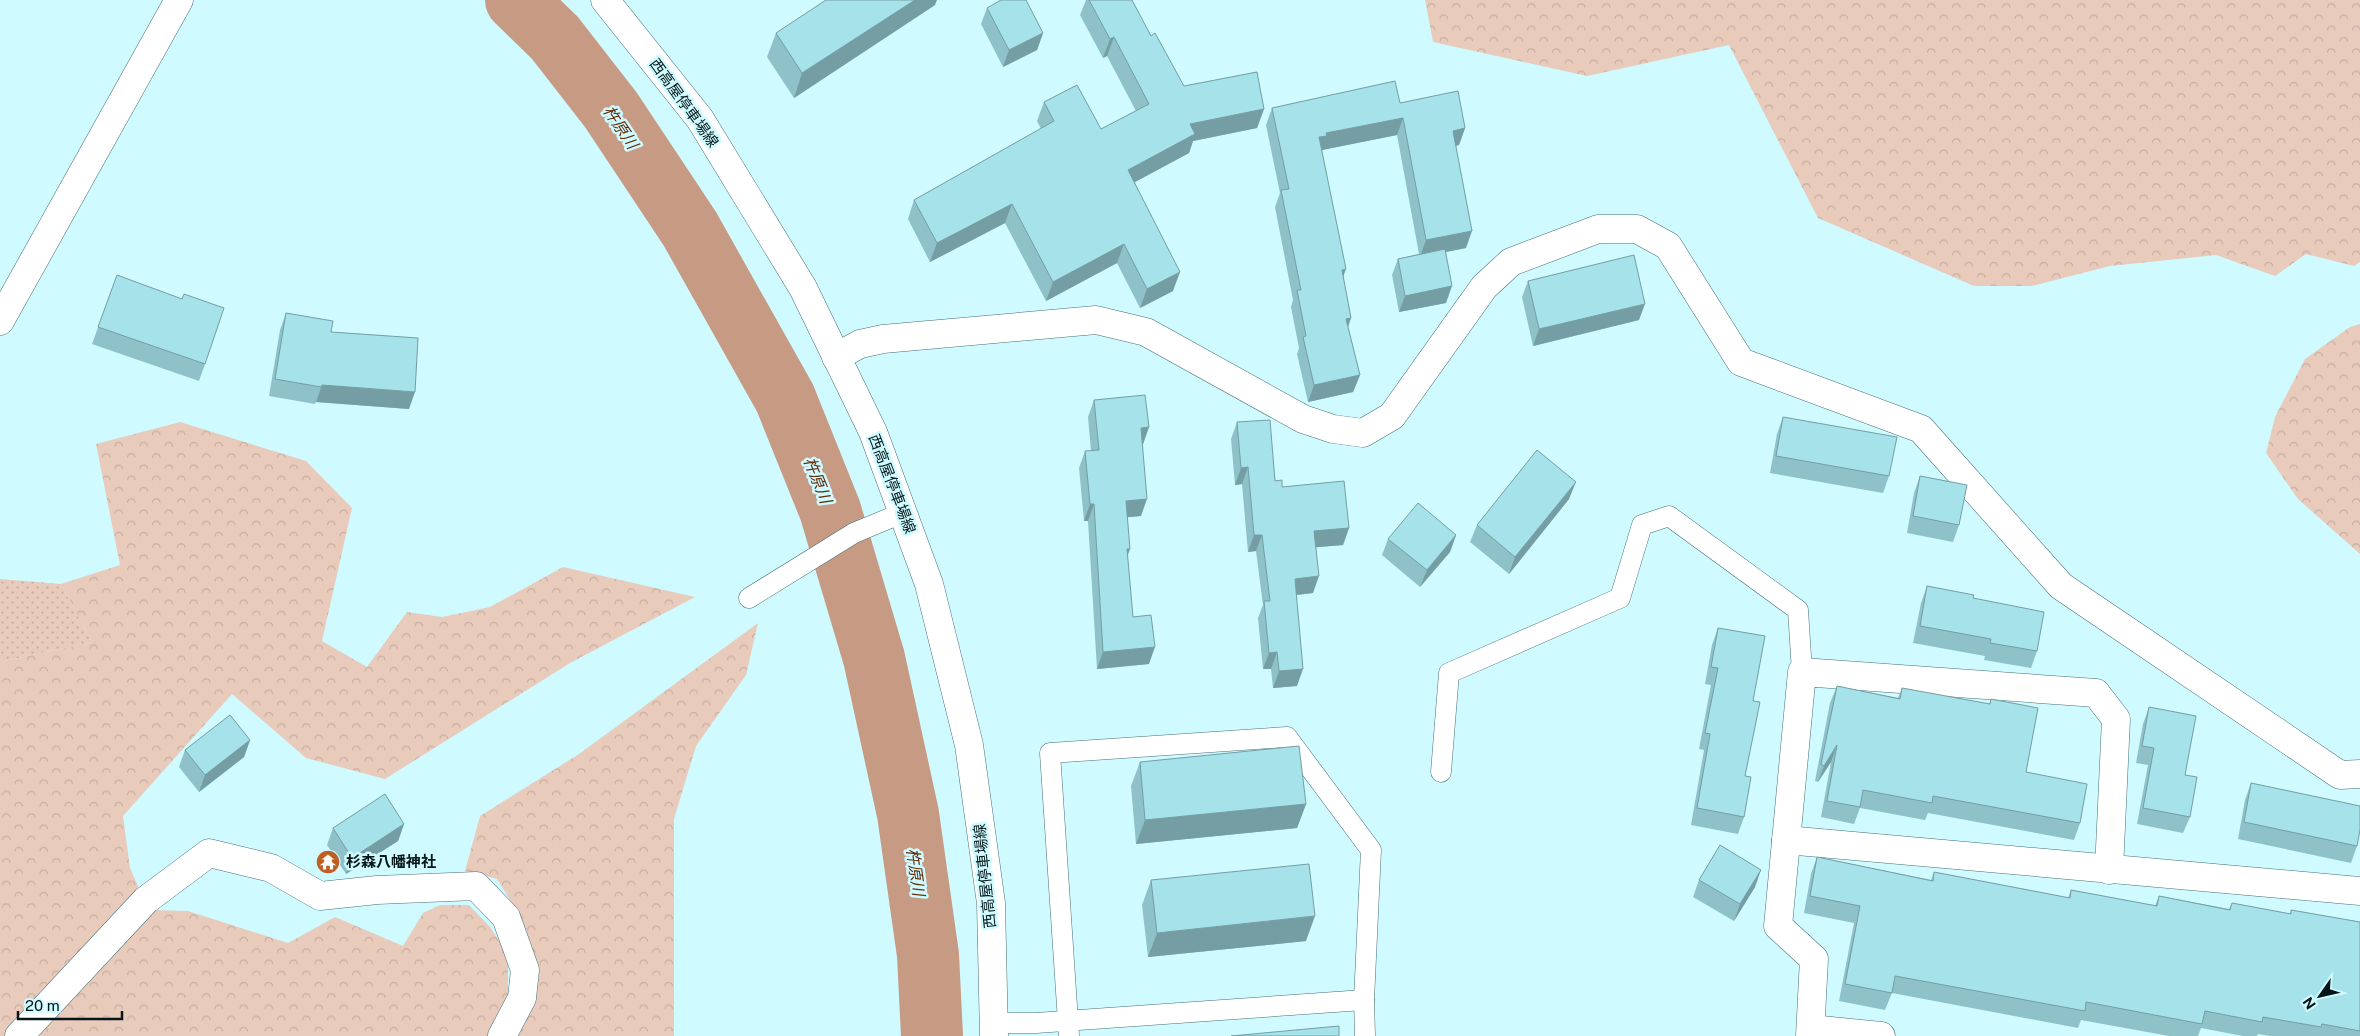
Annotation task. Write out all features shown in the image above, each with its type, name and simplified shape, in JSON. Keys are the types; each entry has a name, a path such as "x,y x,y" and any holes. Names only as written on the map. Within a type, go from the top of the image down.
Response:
{"street":[{"path":"0,321 179,0"},
{"name":"西高屋停車場線","path":"605,0 700,120 804,288 873,432 929,584 969,745 991,903 994,1029"},
{"path":"836,357 860,344 883,339 1096,320 1146,332 1303,419 1333,429 1363,433 1392,416 1484,287 1510,262 1598,229 1637,229 1668,246 1741,362 1921,428 2061,586 2340,775 2360,774"},
{"path":"1881,1036 1811,1033 1814,959 1778,926 1802,672 2096,693 2116,718 2109,870"},
{"path":"1786,840 2360,891"},
{"path":"20,1036 146,900 209,853 270,868 320,896 377,890 476,886 506,917 525,970 522,998 502,1036"}],"lane":[{"path":"749,598 854,532 902,512"},
{"path":"1441,772 1449,673 1620,598 1642,525 1670,516 1798,610 1802,672"},
{"path":"1068,1028 1050,753 1287,737 1371,850 1364,1000 1365,1036"},
{"path":"994,1029 1068,1028 1364,1000"}],"green space":[{"path":"1425,0 2360,0 2360,262 2354,266 2306,254 2275,276 2216,255 2110,266 2032,286 1974,286 1818,218 1729,45 1587,76 1433,42"},
{"path":"2360,324 2360,554 2298,499 2266,453 2275,417 2305,359 2350,327"},
{"path":"180,422 306,461 352,508 322,641 367,667 407,612 442,617 490,607 563,567 695,597 570,663 385,779 306,758 232,694 123,816 130,868 141,893 9,1036 0,1036 0,662 92,642 61,584 120,565 96,444"},
{"path":"0,579 61,584 92,642 0,662"},
{"path":"758,623 746,675 696,746 674,819 674,1036 512,1036 528,1007 539,977 517,911 497,879 465,871 480,816 579,754"},
{"path":"440,905 469,905 490,927 508,954 508,1008 493,1036 38,1036 154,910 188,911 288,943 335,917 403,946 423,913"}],"building":[{"path":"826,0 915,0 802,73 776,33"},
{"path":"1001,0 1026,0 1043,33 1009,50 987,8"},
{"path":"1089,0 1132,0 1151,36 1155,33 1184,86 1257,72 1264,109 1190,124 1195,134 1128,170 1180,272 1147,289 1124,244 1053,282 1012,204 937,243 914,200 1054,121 1044,102 1077,85 1101,129 1149,104 1114,37 1110,39"},
{"path":"1395,81 1400,103 1458,91 1465,128 1453,131 1472,231 1426,240 1403,118 1326,133 1327,136 1319,137 1346,269 1342,270 1351,318 1346,319 1360,375 1314,385 1303,337 1306,336 1297,290 1301,290 1281,190 1289,189 1272,108"},
{"path":"1445,249 1452,286 1405,296 1398,259"},
{"path":"1634,255 1645,304 1539,329 1528,281"},
{"path":"117,275 182,299 184,294 224,308 205,364 98,327"},
{"path":"286,313 333,321 331,332 418,338 415,392 322,385 321,387 275,379"},
{"path":"1145,395 1149,427 1141,428 1147,499 1126,501 1130,549 1127,549 1133,617 1151,615 1155,647 1103,652 1094,504 1090,504 1085,451 1099,450 1094,400"},
{"path":"1783,417 1897,437 1889,476 1776,456"},
{"path":"1270,420 1275,481 1282,480 1282,487 1344,481 1349,528 1314,531 1319,576 1295,579 1303,669 1279,671 1277,652 1269,653 1264,601 1270,601 1262,535 1254,535 1248,467 1241,468 1237,422"},
{"path":"1537,450 1576,482 1515,557 1477,525"},
{"path":"1920,476 1967,485 1959,525 1913,516"},
{"path":"1418,503 1456,535 1427,570 1388,539"},
{"path":"1927,586 1974,595 1973,598 2044,612 2037,651 1990,643 1991,639 1920,626"},
{"path":"1718,628 1765,636 1753,701 1760,702 1745,776 1751,777 1744,817 1697,808 1710,734 1705,733 1718,668 1711,667"},
{"path":"1837,686 1900,699 1902,688 1990,704 1991,699 2038,708 2026,772 2087,784 2080,823 1933,796 1932,803 1863,790 1860,807 1827,801 1837,745 1824,766 1821,764"},
{"path":"2149,707 2196,716 2185,775 2197,777 2190,817 2143,808 2154,748 2142,746"},
{"path":"230,715 250,740 205,775 185,750"},
{"path":"1299,746 1306,804 1145,820 1140,762"},
{"path":"2251,783 2360,806 2360,830 2357,846 2244,822"},
{"path":"385,794 404,824 352,858 333,828"},
{"path":"1720,845 1761,870 1740,904 1699,880"},
{"path":"1817,857 1933,881 1934,872 2070,898 2071,890 2157,906 2159,896 2230,910 2232,903 2291,914 2291,910 2360,922 2360,1031 2322,1024 2321,1027 2263,1017 2262,1022 2205,1011 2202,1024 2086,1002 2085,1011 1895,976 1892,993 1845,984 1860,906 1810,896"},
{"path":"1309,864 1315,916 1157,933 1151,880"},
{"path":"1339,1026 1339,1036 1231,1036"}],"waterway":[{"name":"杵原川","path":"516,0 555,38 611,110 690,229 785,398 830,510 874,658 908,814 928,955 932,1036"}],"place":[{"name":"杉森八幡神社","path":"328,862"}]}
